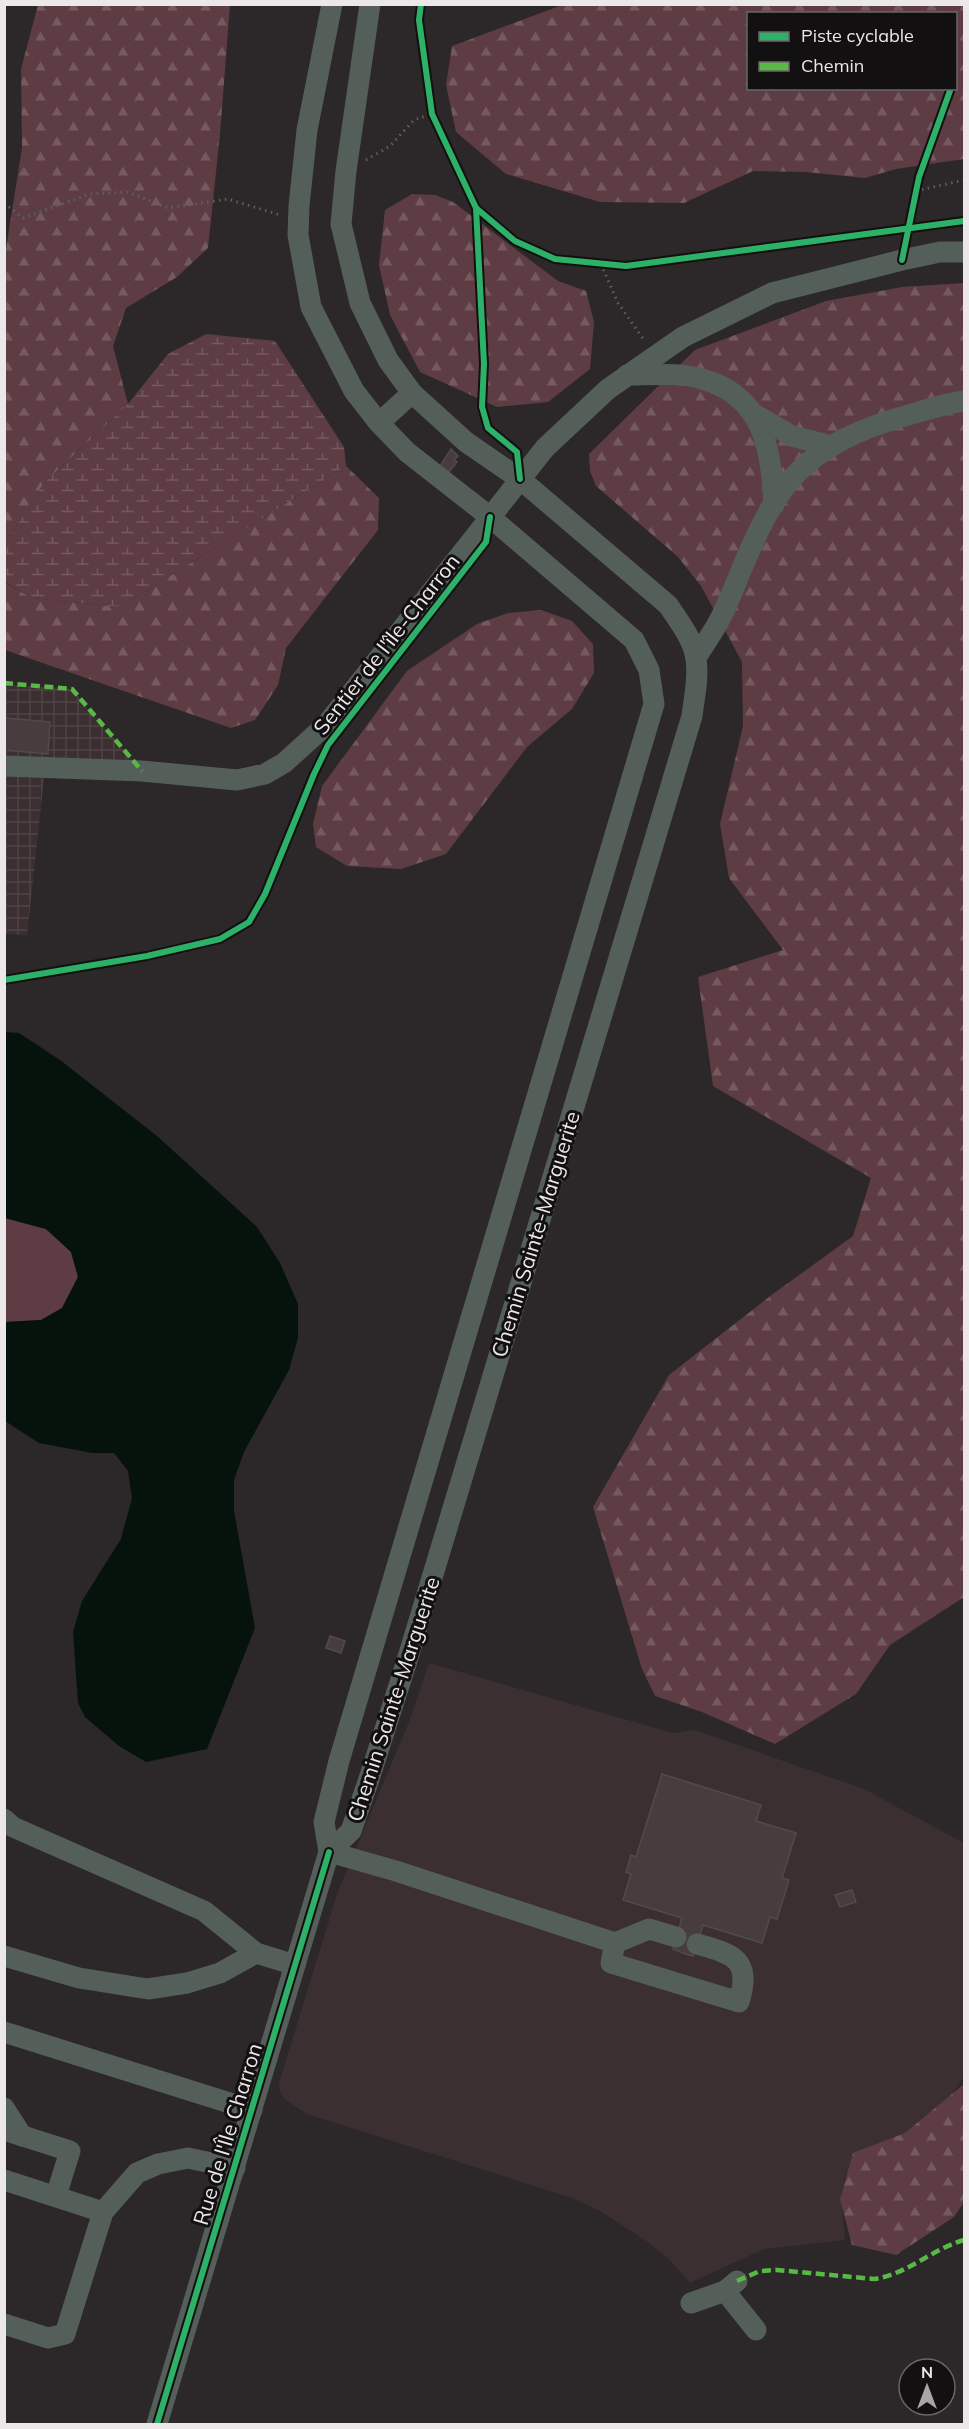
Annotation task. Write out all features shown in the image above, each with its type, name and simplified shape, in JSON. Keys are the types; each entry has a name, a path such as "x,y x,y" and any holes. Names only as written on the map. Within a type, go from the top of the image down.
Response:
{"street":[{"name":"Chemin Sainte-Marguerite","path":"329,1852 324,1822 339,1761 654,704 649,670 634,640 490,517 407,452 379,423 354,391 311,307 298,235 299,206 307,130 332,4"},
{"name":"Chemin Sainte-Marguerite","path":"329,1852 351,1831 406,1664 692,716 696,689 696,658 682,626 668,606 520,478 466,442 412,393 388,360 360,303 341,224 346,171 370,4"},
{"path":"4,766 142,771 237,780 265,774 284,763 327,724 545,448 608,389 683,337 772,293 902,260 940,252 964,252"},
{"path":"627,375 701,378 731,391 754,414 792,436 831,446"},
{"path":"379,423 412,393"},
{"path":"696,658 723,614 746,558 774,505 799,471 831,446 870,426 949,403 964,401"},
{"path":"754,414 767,441 772,468 774,505"},
{"path":"4,1819 13,1827 204,1911 256,1953 295,1965"},
{"path":"329,1852 396,1871 615,1943 649,1929 676,1937"},
{"name":"Rue de l'Île Charron","path":"157,2424 329,1852"},
{"path":"615,1943 611,1963 739,2002 743,1975 733,1957 697,1944"},
{"path":"4,1956 79,1978 148,1989 188,1983 220,1973 256,1953"},
{"path":"4,2032 252,2110"},
{"path":"4,2108 13,2133 70,2151 56,2196"},
{"path":"4,2324 48,2338 65,2334 103,2211 137,2173 158,2164 188,2158 235,2168"},
{"path":"4,2180 103,2211"},
{"path":"691,2303 731,2286 756,2330"}],"path":[{"path":"431,102 432,114 437,124"},
{"path":"346,171 390,146 414,120 432,114"},
{"path":"914,200 917,188 964,180"},
{"path":"4,203 23,218 90,194 128,192 168,208 228,200 278,215 299,206"},
{"path":"589,262 609,264"},
{"path":"601,264 618,303 656,356"}],"shaded area":[{"path":"5,684 72,689 142,771 45,769 27,935 5,934 5,750 48,754 50,722 5,718"},
{"path":"5,1032 19,1033 60,1060 157,1136 257,1227 280,1263 298,1304 298,1338 289,1370 244,1452 234,1480 234,1511 255,1628 207,1749 146,1762 119,1746 85,1717 78,1703 73,1632 82,1601 121,1539 132,1498 128,1471 114,1453 93,1453 39,1443 5,1421 5,1322 41,1320 62,1308 78,1277 71,1252 46,1229 5,1218"},
{"path":"429,1663 673,1733 695,1730 864,1789 964,1843 964,2076 940,2115 857,2160 845,2177 841,2195 845,2240 764,2249 690,2283 669,2259 645,2240 600,2211 572,2198 307,2114 284,2099 279,2083 338,1891 409,1722"}],"green space":[{"path":"38,5 230,5 208,248 177,277 126,308 113,346 128,404 44,483 5,544 5,255 22,148 21,69"},
{"path":"562,5 964,5 964,159 896,169 865,178 806,172 753,171 684,203 600,202 506,174 456,132 446,85 452,46"},
{"path":"412,194 435,195 453,202 558,281 586,291 594,322 590,369 548,402 497,407 420,372 390,315 379,265 385,210"},
{"path":"964,283 964,1597 890,1645 856,1694 775,1744 702,1712 655,1696 642,1669 593,1507 669,1375 773,1294 853,1236 871,1178 713,1086 698,977 783,950 729,878 720,824 743,726 742,662 701,586 678,557 596,486 590,471 589,454 695,350 826,301 902,287"},
{"path":"206,334 275,341 344,447 346,466 120,607 32,598 5,582 5,544 44,483 128,404 168,354"},
{"path":"346,466 379,498 378,530 286,648 278,685 255,720 231,728 5,650 4,582 32,598 120,607"},
{"path":"541,610 572,621 593,644 594,673 572,709 527,747 446,854 401,869 347,866 316,847 313,824 322,786 407,671 477,624 508,613"},
{"path":"4,1218 46,1229 71,1252 78,1277 62,1308 41,1320 5,1322"},
{"path":"964,2084 964,2202 954,2217 896,2255 852,2245 840,2199 853,2153 905,2133"}],"building":[{"path":"451,449 458,456 454,460 457,462 448,473 440,466"},
{"path":"5,718 50,722 48,754 4,750"},
{"path":"330,1636 345,1641 341,1653 326,1648"},
{"path":"662,1774 761,1805 756,1821 796,1833 782,1878 789,1880 777,1919 770,1917 762,1943 703,1925 693,1956 683,1953 673,1949 682,1918 623,1900 631,1874 626,1872 631,1855 636,1857"},
{"path":"852,1890 856,1902 840,1907 835,1895"}],"marked path":[{"path":"4,683 72,689 142,771"},
{"path":"737,2281 760,2271 777,2270 874,2279 898,2272 941,2249 964,2240"}],"cycle path":[{"path":"421,4 419,20 432,114 476,208 515,241 555,259 626,266 964,221"},
{"path":"902,260 919,177 950,90"},
{"path":"476,208 484,364 482,407 488,428 517,452 520,479"},
{"name":"Sentier de l'île-Charron","path":"4,980 147,956 220,939 249,922 265,894 328,745 486,542 490,517"},
{"path":"157,2424 329,1852"}]}
